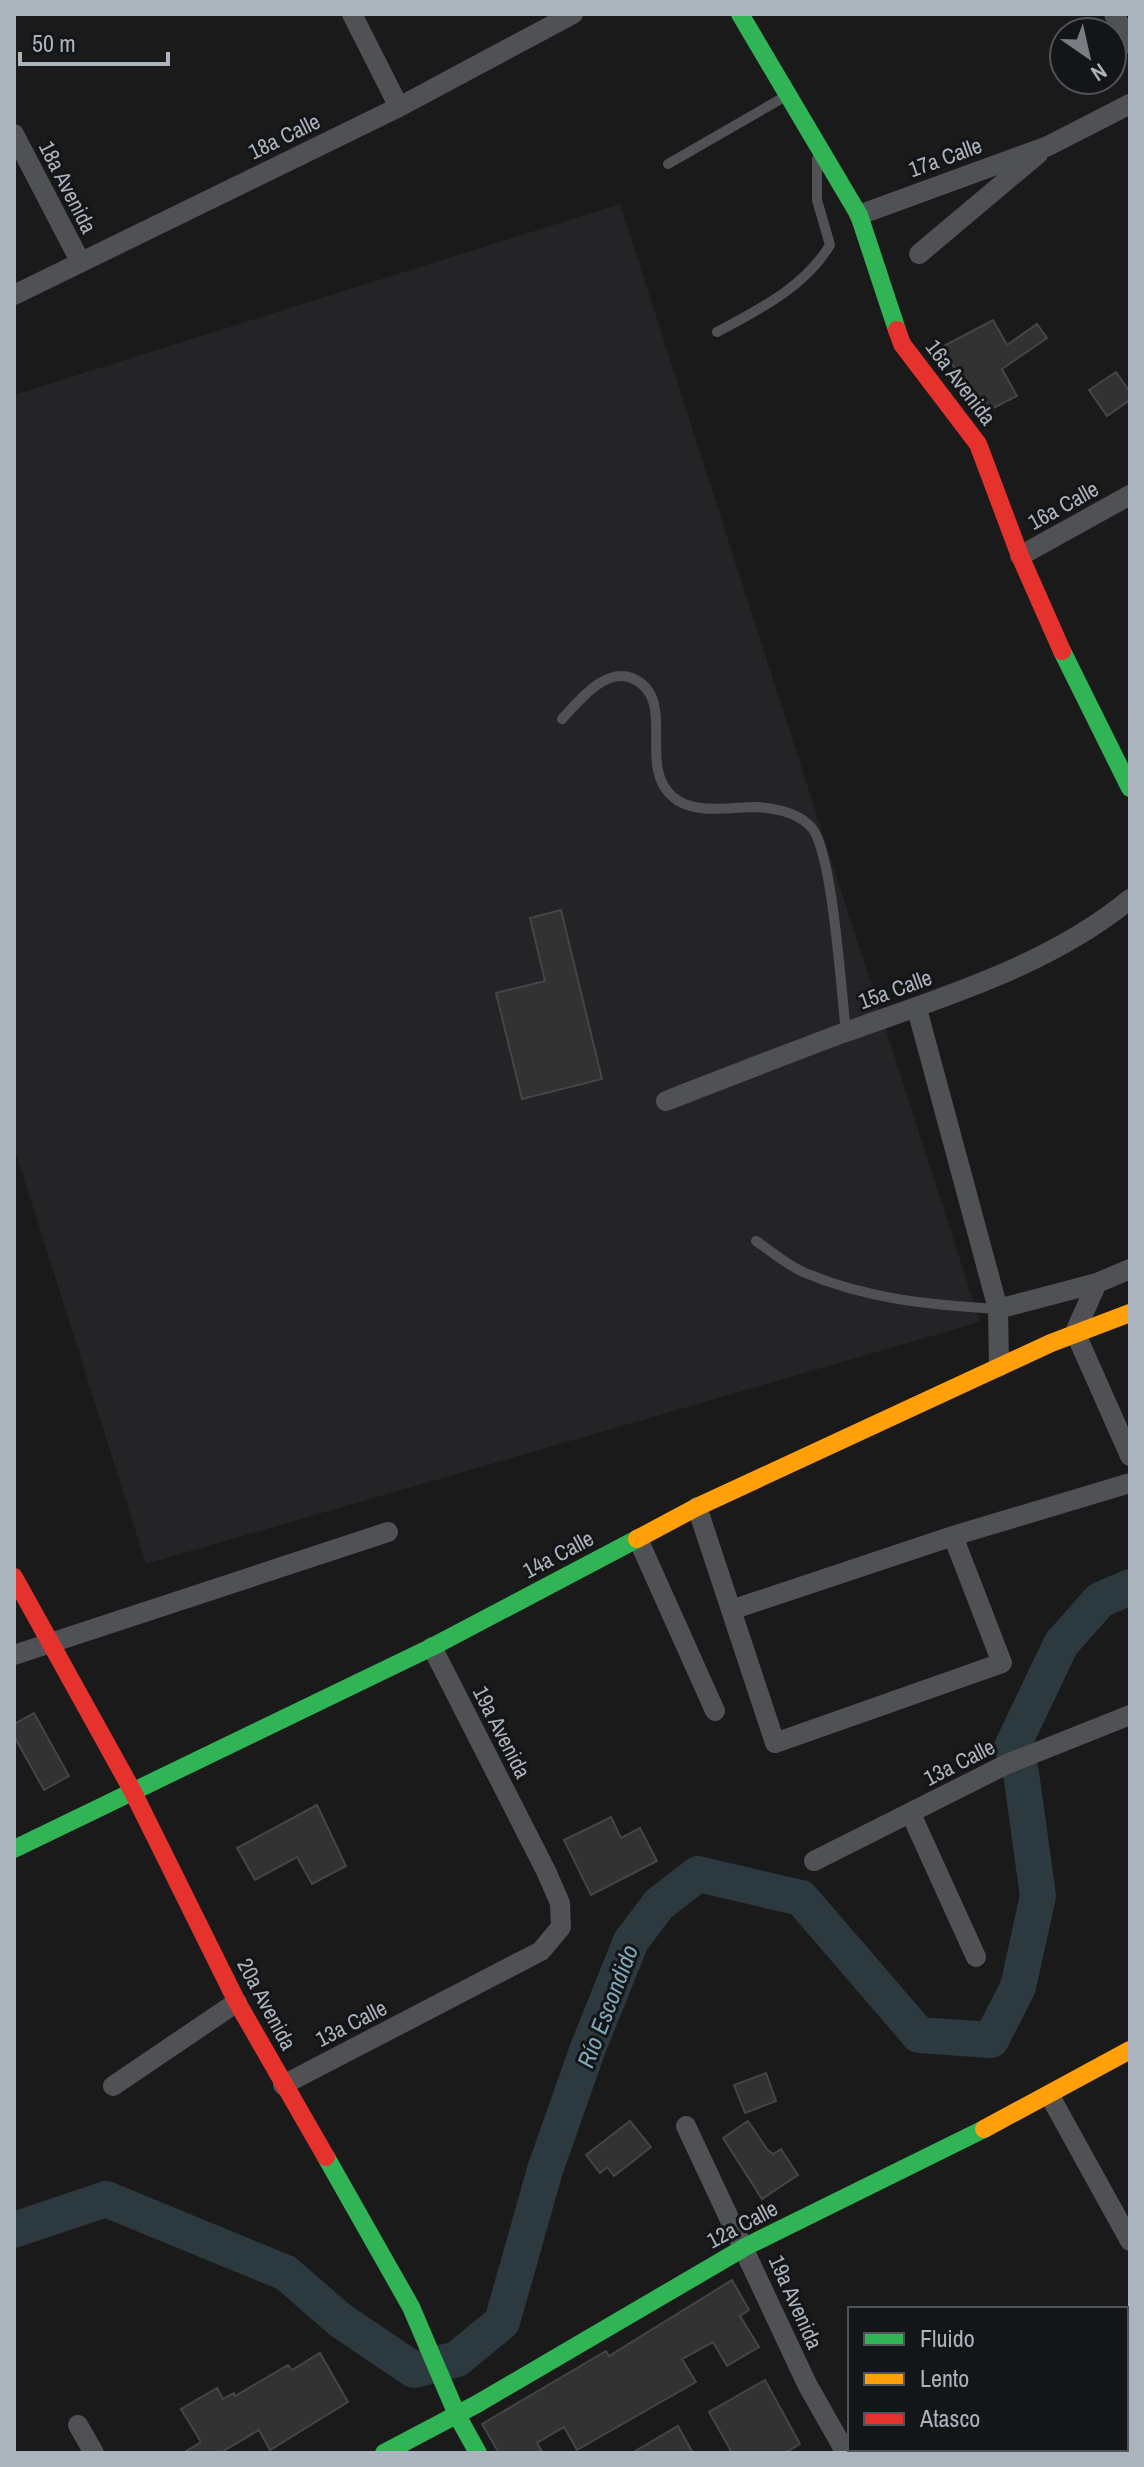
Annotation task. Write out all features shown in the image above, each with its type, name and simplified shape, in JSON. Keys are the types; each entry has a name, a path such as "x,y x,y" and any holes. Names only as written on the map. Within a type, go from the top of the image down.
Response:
{"street":[{"path":"352,14 399,107"},
{"name":"18a Calle","path":"14,295 399,107 573,14"},
{"name":"16a Avenida","path":"740,14 859,215 902,344 978,444 1020,556 1063,654 1130,788"},
{"path":"1114,14 1130,44"},
{"name":"17a Calle","path":"859,215 1048,146 1130,104"},
{"name":"18a Avenida","path":"14,134 80,261"},
{"name":"17a Calle","path":"919,254 1048,146"},
{"name":"16a Calle","path":"1020,556 1130,495"},
{"name":"15a Calle","path":"666,1101 846,1032 917,1009 1033,958 1105,920 1130,899"},
{"path":"917,1009 998,1309 999,1367"},
{"path":"998,1309 1097,1283 1130,1269"},
{"path":"1097,1283 1075,1332 1130,1456"},
{"name":"14a Calle","path":"14,1849 432,1647 697,1507 1075,1332 1130,1313"},
{"path":"731,1610 953,1536 1130,1483"},
{"path":"697,1507 775,1743 1002,1663 953,1536"},
{"path":"14,1655 388,1532"},
{"path":"638,1539 715,1711"},
{"name":"20a Avenida","path":"14,1577 132,1790 237,2002 411,2307 458,2417 478,2453"},
{"name":"19a Avenida","path":"432,1647 546,1871 560,1903 561,1927"},
{"name":"13a Calle","path":"814,1861 1016,1761 1130,1715"},
{"path":"911,1814 976,1957"},
{"name":"13a Calle","path":"283,2085 541,1951 561,1927"},
{"path":"113,2086 237,2002"},
{"name":"12a Calle","path":"384,2453 458,2417 745,2248 1051,2098 1130,2050"},
{"path":"1051,2098 1130,2241"},
{"name":"19a Avenida","path":"686,2126 807,2384 846,2453"},
{"path":"78,2425 94,2453"}],"lane":[{"path":"668,164 788,95"},
{"path":"717,332 781,295 820,262 830,245 817,200 817,145"},
{"path":"562,719 589,691 608,679 626,676 641,682 651,694 656,711 656,767 671,796 683,804 698,807 779,810 798,816 811,827 825,855 846,1032"},
{"path":"756,1241 800,1271 875,1296 931,1305 998,1309"}],"shaded area":[{"path":"620,204 980,1322 146,1564 14,1147 14,395"}],"building":[{"path":"993,320 1007,345 1037,324 1047,338 1002,369 1017,396 982,414 942,347"},
{"path":"1116,372 1130,392 1130,400 1107,416 1089,390"},
{"path":"561,910 602,1079 522,1099 496,993 545,981 530,918"},
{"path":"34,1713 69,1776 44,1790 14,1736 14,1724"},
{"path":"317,1805 346,1866 312,1884 297,1857 255,1880 237,1848"},
{"path":"611,1817 621,1838 640,1828 657,1861 591,1895 564,1840"},
{"path":"766,2073 776,2101 745,2113 734,2085"},
{"path":"630,2121 651,2147 614,2176 607,2167 600,2173 586,2155"},
{"path":"748,2121 767,2149 773,2154 781,2149 798,2175 762,2199 723,2138"},
{"path":"732,2280 749,2310 740,2316 759,2347 727,2366 713,2342 682,2359 696,2382 577,2450 564,2427 537,2443 543,2453 499,2453 482,2424 606,2351 609,2356"},
{"path":"320,2353 348,2402 270,2450 259,2430 220,2453 183,2453 201,2442 181,2409 217,2388 223,2399 234,2393 235,2396 288,2365 292,2370"},
{"path":"765,2380 800,2444 785,2453 732,2453 709,2412"},
{"path":"678,2426 693,2453 632,2453"}],"waterway":[{"name":"Río Escondido","path":"14,2230 106,2199 286,2273 340,2320 414,2370 457,2359 502,2322 545,2170 588,2048 631,1941 659,1904 698,1874 801,1898 919,2035 991,2040 1018,1987 1038,1896 1021,1773 1012,1747 1061,1644 1100,1600 1130,1587"}],"traffic: fast":[{"path":"740,14 859,215 897,330"},
{"path":"1062,651 1130,788"},
{"path":"14,1849 432,1647 637,1539"},
{"path":"384,2453 477,2404 747,2246 984,2129"},
{"path":"326,2157 411,2307 458,2417 478,2453"}],"traffic: slow":[{"path":"637,1539 697,1507 1051,1343 1130,1313"},
{"path":"984,2129 1130,2050"}],"traffic: jam":[{"path":"897,330 902,344 978,444 1020,556 1062,651"},
{"path":"14,1577 132,1790 237,2002 326,2157"}]}
